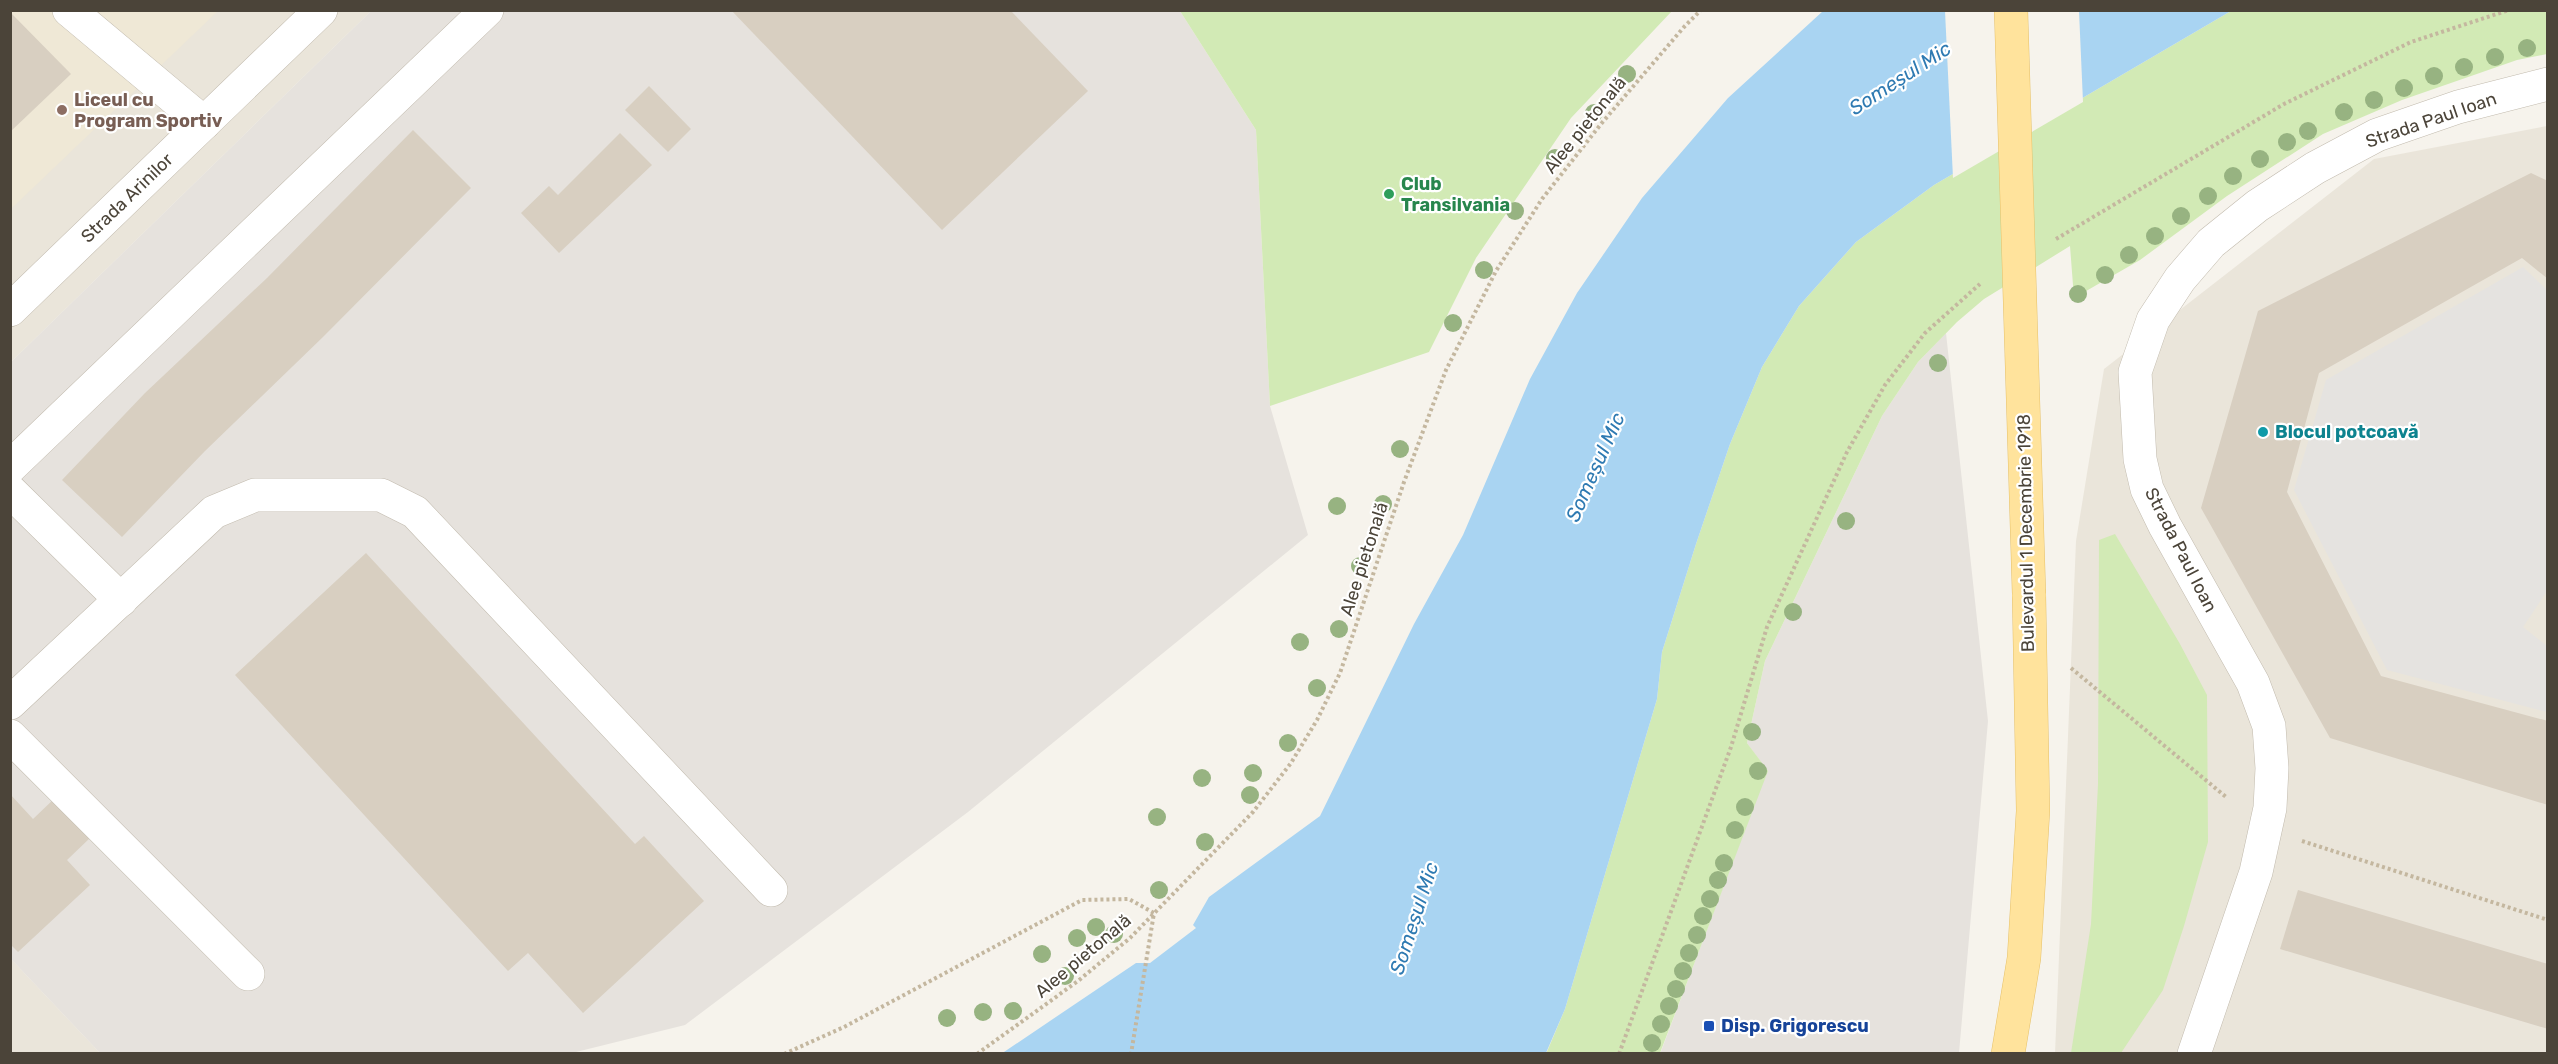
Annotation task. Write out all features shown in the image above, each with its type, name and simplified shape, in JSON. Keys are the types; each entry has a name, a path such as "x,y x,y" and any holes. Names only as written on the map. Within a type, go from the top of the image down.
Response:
{"main road":[{"name":"Bulevardul 1 Decembrie 1918","path":"2008,1053 2024,958 2033,811 2029,594 2011,10"}],"street":[{"path":"69,10 204,123"},
{"name":"Strada Arinilor","path":"10,310 321,10"},
{"path":"10,467 487,10"},
{"name":"Strada Paul Ioan","path":"2194,1053 2256,872 2270,808 2272,768 2269,726 2253,683 2165,526 2147,489 2140,459 2135,372 2153,320 2180,279 2211,243 2257,206 2315,168 2377,135 2458,107 2547,84"},
{"path":"10,492 121,600"},
{"path":"10,703 214,512 255,495 381,495 416,512 771,890"},
{"path":"10,736 248,974"}],"path":[{"name":"Alee pietonală","path":"977,1053 1078,981 1130,938 1253,812 1291,763 1317,720 1340,672 1404,482 1446,370 1496,271 1542,199 1586,142 1701,10"},
{"path":"2051,242 2284,104 2411,42 2509,10"},
{"path":"1619,1053 1731,747 1767,627 1847,452 1885,385 1925,333 1980,283 1990,277"},
{"path":"2063,662 2226,796"},
{"path":"2296,839 2547,920"},
{"path":"784,1053 844,1027 1082,900 1129,899 1154,913 1131,1053"}],"shaded area":[{"path":"11,11 371,11 11,362"},
{"name":"Liceul cu Program Sportiv","path":"11,11 218,11 11,209"},
{"path":"371,11 1180,11 1256,130 1270,406 1308,535 968,812 685,1025 572,1053 100,1053 11,959 11,362"},
{"path":"2547,126 2547,1053 2055,1054 2076,541 2104,369 2374,159"},
{"path":"2523,267 2547,290 2547,591 2523,627 2547,646 2547,712 2387,670 2294,490 2326,380"},
{"path":"1946,333 1988,721 1959,1053 1660,1054 1767,771 1747,743 1765,661 1882,416 1918,362"},
{"path":"11,959 100,1053 11,1053"}],"green space":[{"name":"Club Transilvania","path":"1180,11 1672,11 1571,118 1476,258 1429,352 1270,406 1256,130"},
{"path":"2231,11 2547,11 2547,54 2517,60 2402,100 2323,134 2227,196 2140,260 2074,298 2070,246 1984,299 1957,322 1918,362 1882,416 1765,661 1747,743 1768,771 1660,1053 1546,1054 1565,1009 1657,699 1662,652 1696,544 1730,444 1762,367 1799,306 1856,242 1934,185"},
{"path":"2115,534 2180,644 2207,695 2208,842 2163,990 2121,1053 2071,1053 2091,924 2098,784 2099,540"}],"water":[{"name":"Someșul Mic","path":"1823,11 2231,11 1934,185 1856,242 1799,306 1762,367 1730,444 1696,544 1662,652 1657,699 1565,1009 1546,1053 1001,1054 1136,963 1150,963 1196,928 1193,925 1209,897 1320,816 1414,624 1463,535 1530,379 1577,293 1642,198 1728,98"}],"pier":[{"path":"1945,11 2079,11 2083,102 1953,178"}],"building":[{"path":"731,10 1010,10 1088,91 942,230"},
{"path":"10,12 71,74 10,132"},
{"path":"649,86 691,129 668,152 625,110"},
{"path":"413,130 471,188 323,337 205,451 122,537 62,480 145,393 267,278"},
{"path":"620,133 652,165 559,253 521,213 549,186 558,195"},
{"name":"Blocul potcoavă","path":"2531,173 2548,181 2548,279 2522,258 2319,373 2287,492 2381,676 2548,721 2548,805 2330,738 2201,508 2258,311"},
{"path":"366,553 635,844 644,836 704,901 583,1013 528,953 508,971 235,675"},
{"path":"10,794 33,819 55,798 91,837 67,860 90,885 18,952 10,944"},
{"path":"2298,890 2548,964 2548,1029 2280,949"}],"place":[{"name":"Liceul cu Program Sportiv","path":"62,110"},
{"name":"Club Transilvania","path":"1389,194"},
{"name":"Blocul potcoavă","path":"2263,432"},
{"name":"Disp. Grigorescu","path":"1709,1026"}]}
